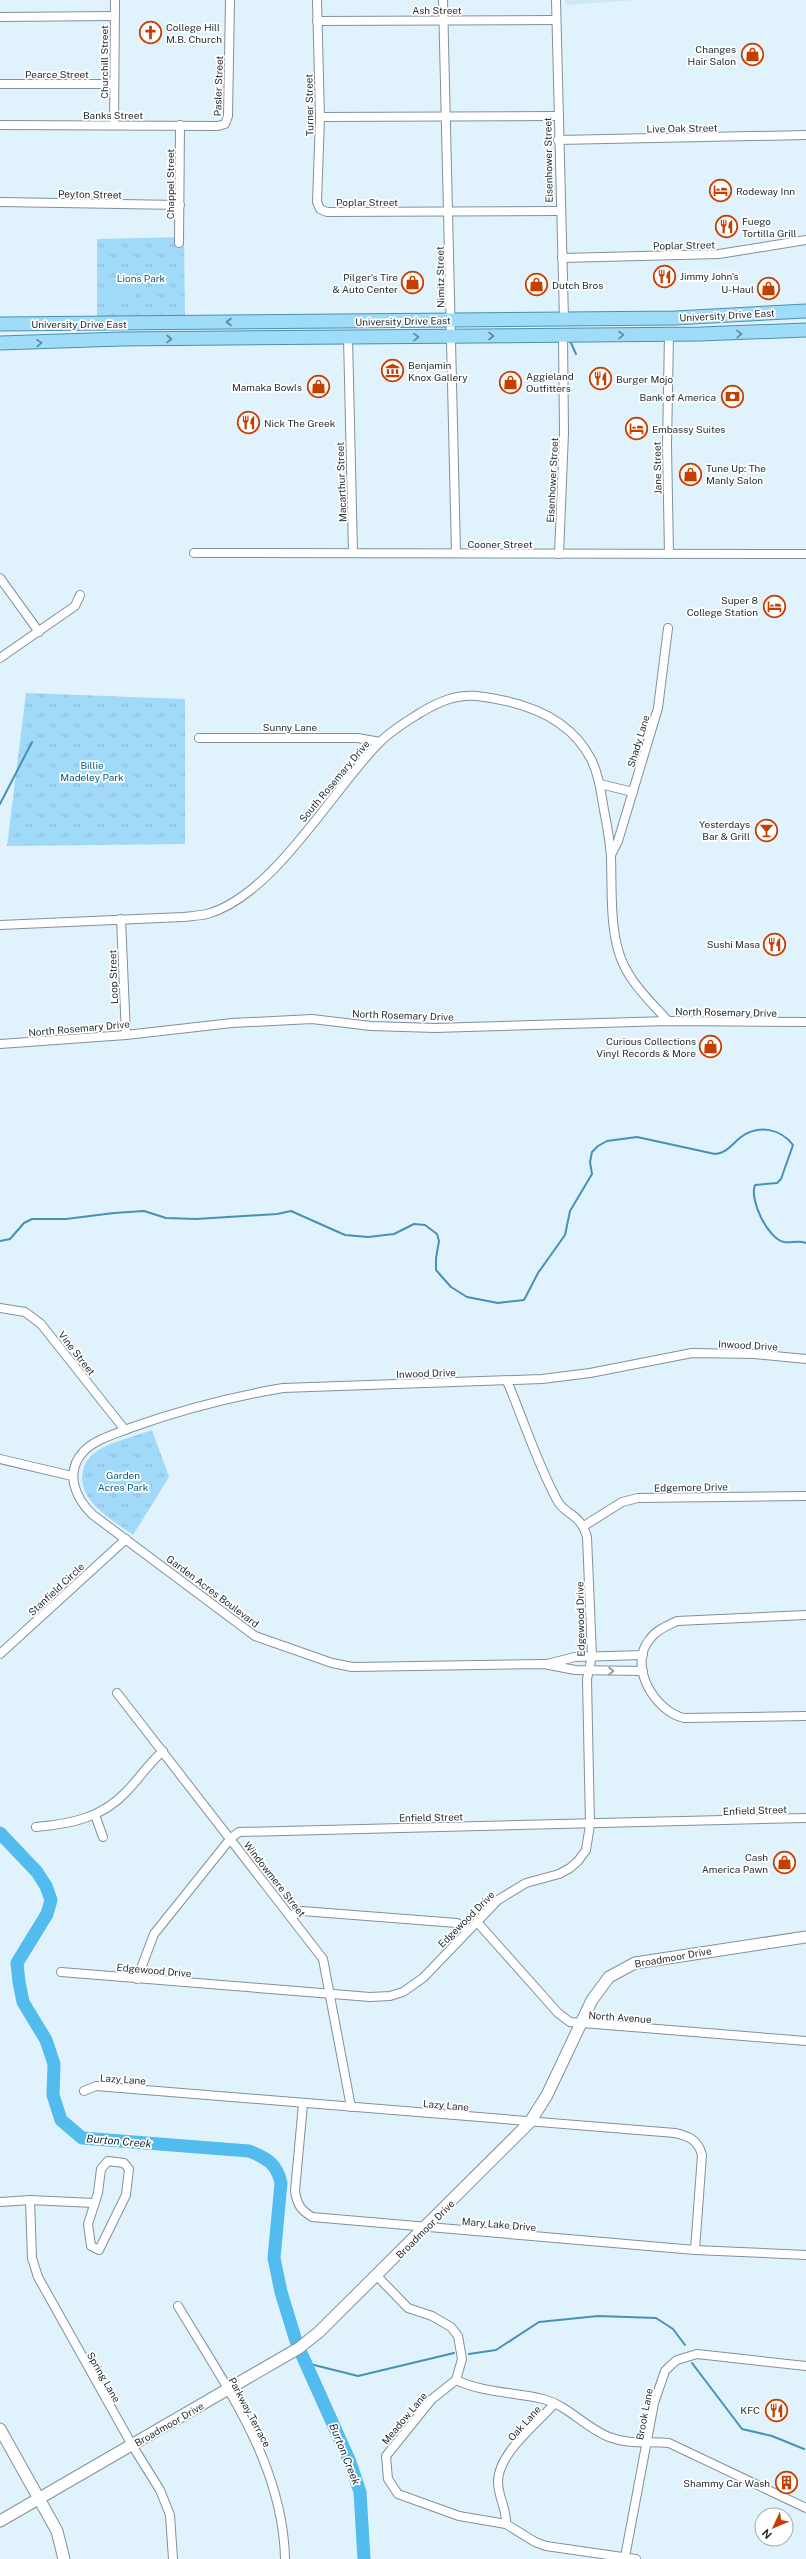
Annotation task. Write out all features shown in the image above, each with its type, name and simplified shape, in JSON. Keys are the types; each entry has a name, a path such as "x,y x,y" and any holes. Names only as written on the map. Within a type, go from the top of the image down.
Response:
{"main road":[{"name":"University Drive East","path":"0,324 564,320 676,318 806,311"},
{"path":"235,338 249,332 270,331 275,322"},
{"path":"302,338 304,332 324,331 334,322"},
{"path":"122,340 127,332 142,331 154,323"},
{"name":"University Drive East","path":"0,343 235,338 564,336 806,330"}],"street":[{"name":"Churchill Street","path":"114,125 115,0"},
{"name":"Pasler Street","path":"225,124 228,116 230,0"},
{"name":"Turner Street","path":"317,0 320,117 317,202 320,209"},
{"name":"Nimitz Street","path":"443,0 447,116 456,553"},
{"name":"Eisenhower Street","path":"556,0 559,211 564,320"},
{"path":"0,16 115,16"},
{"name":"Ash Street","path":"318,21 556,20"},
{"name":"Pearce Street","path":"0,84 114,84"},
{"path":"320,117 557,116"},
{"name":"Banks Street","path":"0,125 218,126 225,124"},
{"name":"Chappel Street","path":"179,243 180,125"},
{"name":"Live Oak Street","path":"558,140 806,135"},
{"name":"Peyton Street","path":"0,202 180,205"},
{"name":"Poplar Street","path":"320,209 327,212 559,211"},
{"name":"Poplar Street","path":"562,258 731,253 806,240"},
{"name":"Jane Street","path":"668,554 667,445 669,334"},
{"name":"Eisenhower Street","path":"559,554 564,433 564,336"},
{"name":"Macarthur Street","path":"348,337 353,553"},
{"name":"Cooner Street","path":"194,553 806,554"},
{"path":"0,578 39,632"},
{"path":"0,658 74,606 80,595"},
{"name":"Shady Lane","path":"611,855 618,841 658,708 668,628"},
{"name":"South Rosemary Drive","path":"0,924 207,914 242,895 276,867 380,742 403,723 449,699 469,695 511,701 545,713 569,731 591,758 600,784 611,855 612,894 619,953 638,986 668,1021"},
{"name":"Sunny Lane","path":"199,738 358,738 380,742"},
{"path":"600,784 633,792"},
{"name":"Loop Street","path":"121,919 126,1035"},
{"name":"North Rosemary Drive","path":"0,1044 126,1035 232,1023 312,1019 371,1026 435,1028 668,1021 806,1022"},
{"name":"Vine Street","path":"0,1308 12,1309 33,1316 125,1430"},
{"name":"Inwood Drive","path":"72,1476 75,1464 84,1451 102,1439 193,1407 283,1388 507,1381 590,1373 692,1353 754,1354 806,1359"},
{"path":"507,1381 557,1502 575,1515 584,1526"},
{"path":"0,1459 72,1476"},
{"name":"Garden Acres Boulevard","path":"72,1476 80,1501 93,1515 255,1636 332,1663 376,1668 544,1664 588,1671 626,1671 643,1663"},
{"name":"Edgemore Drive","path":"584,1526 622,1502 638,1498 806,1496"},
{"name":"Edgewood Drive","path":"61,1972 381,1997 403,1992 422,1978 498,1900 513,1889 559,1874 578,1861 586,1850 590,1825 588,1671 592,1656 587,1537 584,1526"},
{"name":"Stanfield Circle","path":"0,1654 126,1539"},
{"path":"647,1685 643,1663 648,1641 654,1634 677,1621 806,1615"},
{"name":"Garden Acres Boulevard","path":"544,1664 567,1658 592,1656 643,1663"},
{"path":"626,1671 647,1685 663,1708 675,1716 684,1718 806,1716"},
{"name":"Windowmere Street","path":"117,1693 231,1838 323,1959 351,2107"},
{"path":"36,1827 69,1822 95,1815 117,1801 163,1751"},
{"path":"95,1815 103,1837"},
{"name":"Enfield Street","path":"137,1979 148,1944 154,1934 231,1838 239,1832 248,1830 590,1825 806,1818"},
{"path":"291,1916 302,1911 457,1923 468,1930"},
{"name":"North Avenue","path":"478,1922 558,2013 570,2022 579,2024 806,2041"},
{"name":"Broadmoor Drive","path":"0,2521 132,2446 312,2339 377,2276 530,2122 547,2095 579,2024 600,1987 615,1972 628,1965 648,1960 806,1937"},
{"name":"Lazy Lane","path":"84,2091 96,2086 675,2133 692,2139 702,2155 695,2250"},
{"name":"Mary Lake Drive","path":"303,2104 295,2192 297,2203 303,2211 312,2217 325,2220 695,2250 806,2255"},
{"path":"108,2161 127,2165 129,2169 126,2195 99,2250 91,2246 89,2235 88,2224 94,2203 104,2164 108,2161"},
{"path":"0,2202 30,2200 94,2203"},
{"name":"Spring Lane","path":"30,2200 32,2258 38,2277 132,2446 160,2490 170,2515 173,2559"},
{"path":"377,2276 408,2308 444,2322 458,2336 462,2359 456,2380 487,2391 544,2399 608,2436 637,2444 649,2441 669,2443 685,2449 806,2508"},
{"name":"Parkway Terrace","path":"178,2306 258,2444 276,2495 284,2540 284,2559"},
{"name":"Brook Lane","path":"625,2557 649,2441 654,2403 665,2371 677,2360 697,2354 806,2366"},
{"name":"Meadow Lane","path":"456,2380 432,2399 389,2450 385,2464 388,2479 398,2494 407,2499 459,2516 506,2524 526,2537 546,2546 636,2559"},
{"name":"Oak Lane","path":"506,2524 507,2514 498,2482 501,2470 520,2439 554,2404"},
{"path":"0,2429 40,2498 57,2531 64,2559"}],"shaded area":[{"path":"565,0 638,0 565,5"}],"green space":[{"name":"Lions Park","path":"184,237 185,317 97,316 97,239"},
{"path":"106,280 135,282 134,303 104,301"},
{"name":"Billie Madeley Park","path":"26,693 185,699 185,844 7,846"},
{"name":"Garden Acres Park","path":"152,1430 169,1477 133,1535 98,1509 90,1500 85,1492 82,1482 83,1471 88,1460 97,1451 116,1442"}],"waterway":[{"path":"571,343 576,354"},
{"path":"0,804 32,742"},
{"path":"0,1241 10,1239 24,1223 32,1219 66,1219 144,1211 166,1218 196,1219 277,1214 291,1211 345,1235 368,1237 394,1234 414,1224 425,1225 437,1234 439,1241 436,1258 436,1270 451,1287 467,1297 498,1303 524,1300 538,1273 565,1235 570,1211 592,1174 590,1162 592,1152 598,1146 607,1141 637,1137 715,1154 723,1152 748,1133 769,1130 782,1135 793,1145 781,1179 777,1183 755,1185 754,1192 757,1209 766,1227 778,1239 784,1242 806,1243"},
{"name":"Burton Creek","path":"0,1833 37,1872 46,1886 51,1900 47,1914 17,1963 23,2002 46,2040 54,2064 53,2095 61,2120 82,2138 249,2151 270,2162 277,2171 281,2183 274,2258 281,2292 296,2341"},
{"path":"469,2354 496,2350 539,2322 598,2316 656,2318 673,2329 685,2345"},
{"path":"306,2363 358,2376 454,2353"},
{"name":"Burton Creek","path":"302,2355 350,2462 360,2492 364,2559"},
{"path":"692,2363 742,2429 772,2436 804,2449"}],"place":[{"name":"College Hill M.B. Church","path":"151,33"},
{"name":"Changes Hair Salon","path":"752,55"},
{"name":"Rodeway Inn","path":"721,191"},
{"name":"Fuego Tortilla Grill","path":"726,227"},
{"name":"Jimmy John's","path":"665,276"},
{"name":"Pilger's Tire & Auto Center","path":"413,283"},
{"name":"Dutch Bros","path":"536,285"},
{"name":"U-Haul","path":"769,289"},
{"name":"Benjamin Knox Gallery","path":"392,371"},
{"name":"Burger Mojo","path":"600,379"},
{"name":"Aggieland Outfitters","path":"511,382"},
{"name":"Mamaka Bowls","path":"318,387"},
{"name":"Bank of America","path":"732,397"},
{"name":"Nick The Greek","path":"248,423"},
{"name":"Embassy Suites","path":"637,429"},
{"name":"Tune Up: The Manly Salon","path":"690,474"},
{"name":"Super 8 College Station","path":"774,606"},
{"name":"Yesterdays Bar & Grill","path":"766,830"},
{"name":"Sushi Masa","path":"775,944"},
{"name":"Curious Collections Vinyl Records & More","path":"711,1047"},
{"name":"Cash America Pawn","path":"784,1863"},
{"name":"KFC","path":"776,2410"},
{"name":"Shammy Car Wash","path":"786,2483"}]}
